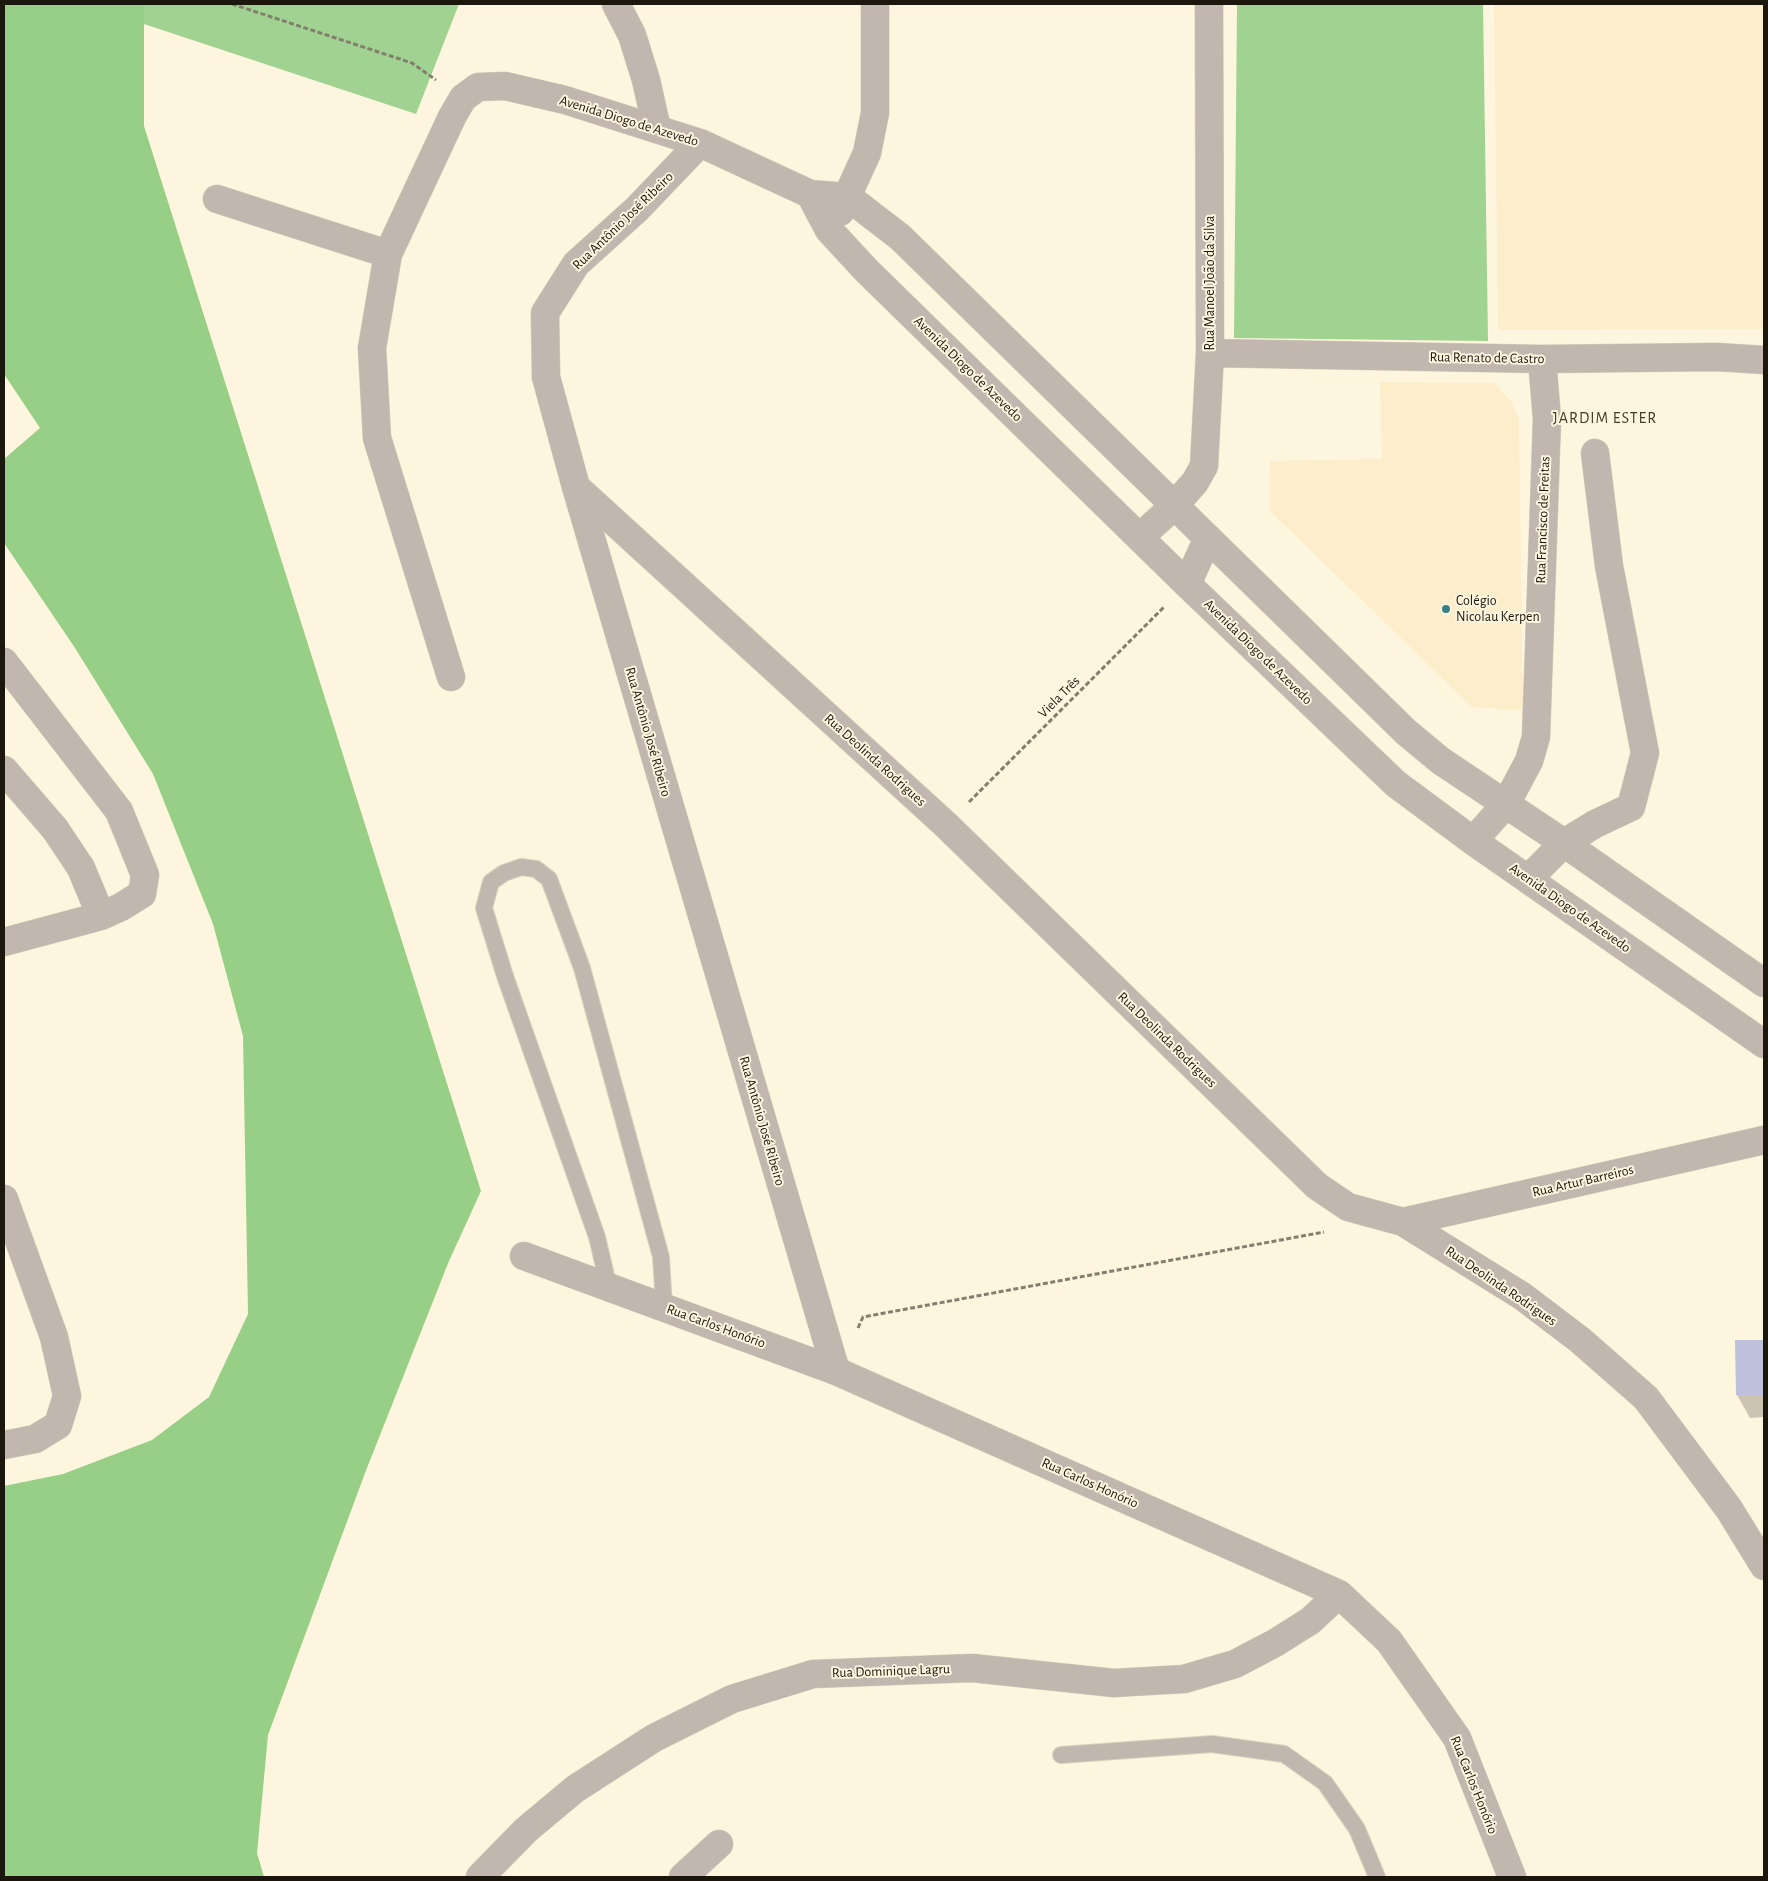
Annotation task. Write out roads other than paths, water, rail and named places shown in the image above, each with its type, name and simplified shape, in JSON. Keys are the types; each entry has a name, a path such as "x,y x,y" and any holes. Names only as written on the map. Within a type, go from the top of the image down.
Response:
{"street":[{"path":"616,4 632,35 646,80 657,129"},
{"path":"829,230 848,197 867,153 875,113 876,4"},
{"name":"Rua Manoel João da Silva","path":"1140,537 1174,506 1195,482 1204,466 1210,353 1209,4"},
{"name":"Avenida Diogo de Azevedo","path":"388,254 458,108 478,87 505,86 566,100 700,142 810,194 848,197"},
{"name":"Rua Antônio José Ribeiro","path":"700,142 637,209 576,264 545,313 546,378 576,487 836,1371"},
{"name":"Avenida Diogo de Azevedo","path":"810,194 829,230 866,270 1187,584 1396,784 1474,841 1764,1044"},
{"path":"848,197 900,237 1406,732 1441,762 1564,843 1764,983"},
{"path":"217,199 388,254 372,348 377,438 451,677"},
{"name":"Rua Renato de Castro","path":"1210,353 1542,359 1717,357 1764,360"},
{"name":"Rua Francisco de Freitas","path":"1474,841 1506,804 1529,761 1536,737 1547,419 1542,359"},
{"path":"1528,879 1564,843 1594,824 1631,807 1645,753 1609,566 1595,453"},
{"name":"Rua Deolinda Rodrigues","path":"576,487 946,825 1317,1186 1348,1207 1402,1222 1522,1296 1580,1340 1646,1398 1729,1509 1764,1566"},
{"path":"1187,584 1208,538"},
{"path":"4,662 119,811 145,875 142,894 121,907 101,916 7,937"},
{"path":"4,770 55,829 81,868 101,916"},
{"name":"Rua Artur Barreiros","path":"1402,1222 1764,1140"},
{"path":"4,1198 54,1337 67,1396 58,1425 35,1439 4,1445"},
{"name":"Rua Carlos Honório","path":"524,1256 836,1371 1339,1594 1389,1641 1457,1738 1512,1877"},
{"name":"Rua Dominique Lagru","path":"480,1877 526,1830 576,1789 654,1738 732,1699 813,1674 972,1668 1114,1682 1184,1678 1235,1664 1275,1644 1310,1621 1339,1594"},
{"path":"683,1877 720,1844"}],"lane":[{"path":"609,1288 597,1237 505,976 484,908 491,882 504,873 521,867 536,868 549,880 582,968 661,1256 664,1307"},
{"path":"1061,1755 1212,1744 1284,1754 1325,1784 1357,1829 1377,1877"}],"place":[{"name":"Colégio Nicolau Kerpen","path":"1446,609"}],"district":[{"name":"JARDIM ESTER","path":"1605,418"}]}
